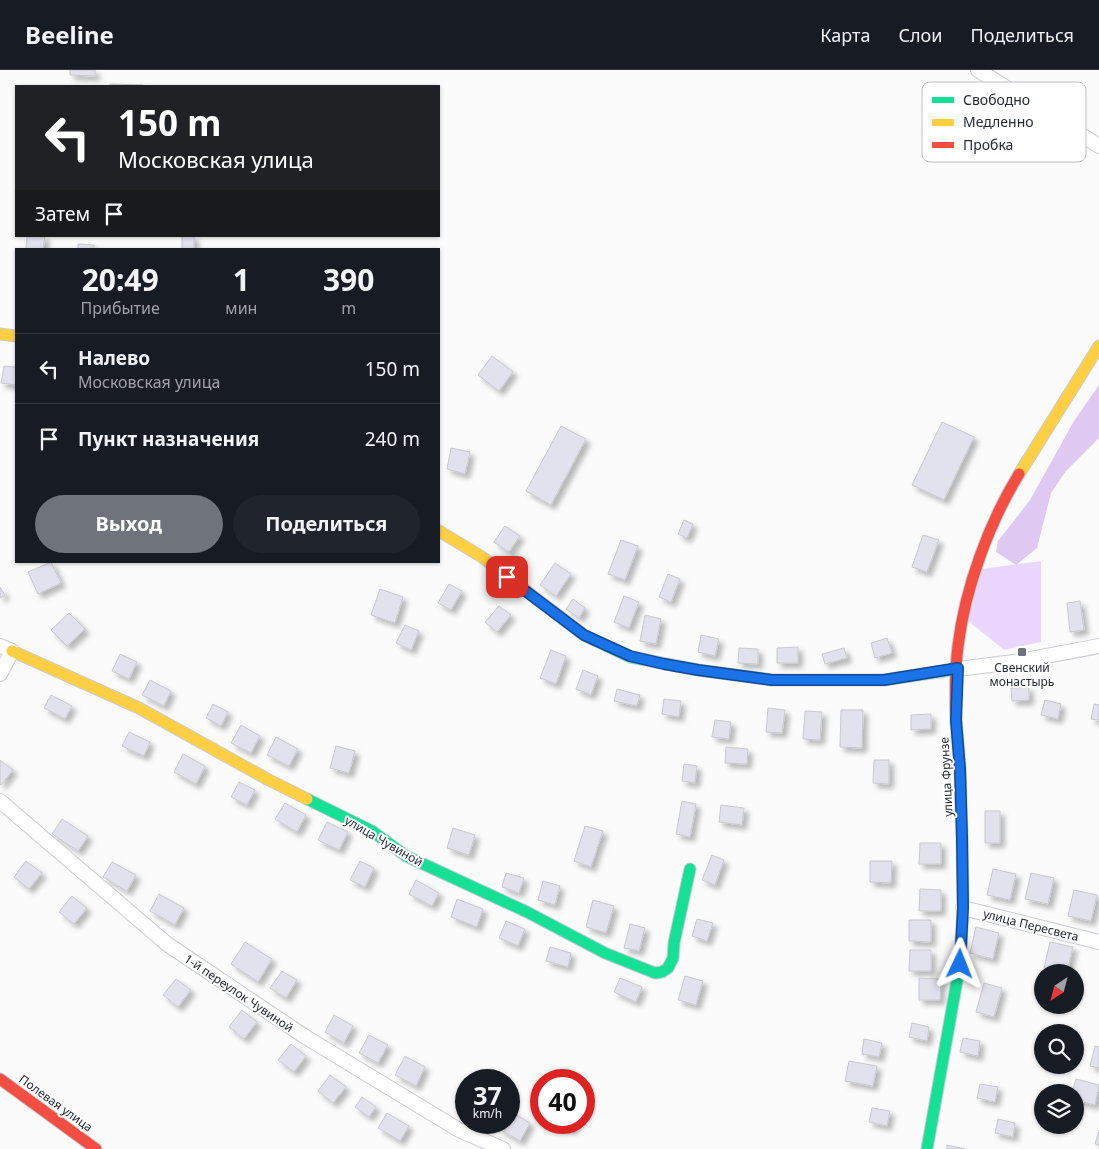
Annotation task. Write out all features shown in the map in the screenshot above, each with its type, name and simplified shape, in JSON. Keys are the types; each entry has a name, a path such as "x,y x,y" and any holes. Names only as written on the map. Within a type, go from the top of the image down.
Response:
{"street":[{"path":"978,70 997,82"},
{"path":"1086,138 1099,146"},
{"path":"0,334 15,336"},
{"name":"улица Фрунзе","path":"927,1149 960,964 963,908 960,769 956,720 958,647 967,598 980,554 1005,497 1099,346"},
{"path":"440,532 482,557 584,635 630,656 698,670 772,680 884,680 958,668 1014,662 1099,646"},
{"name":"улица Чувиной","path":"4,659 77,679 139,708 267,779 372,831 406,856 527,912 605,953 645,970 655,973 662,972 668,968 673,958 674,943 690,869"},
{"name":"1-й переулок Чувиной","path":"0,801 166,944 312,1041 460,1130 503,1149"},
{"name":"улица Пересвета","path":"963,908 1099,942"},
{"name":"Полевая улица","path":"0,1079 96,1149"}],"shaded area":[{"path":"1099,385 1099,438 1066,471 1051,493 1037,548 1016,565 996,552 998,541 1030,500 1074,421"},
{"path":"1041,561 1041,642 1004,650 967,620 982,569"}],"building":[{"path":"70,70 95,70 95,76 70,75"},
{"path":"110,84 143,85 110,85"},
{"path":"27,237 45,237 43,248 26,248"},
{"path":"182,237 194,237 194,248 182,248"},
{"path":"78,244 94,245 94,248 78,248"},
{"path":"492,356 513,372 499,391 478,375"},
{"path":"4,366 15,367 15,385 1,383"},
{"path":"942,422 974,437 944,500 912,485"},
{"path":"561,426 586,439 551,505 526,491"},
{"path":"451,448 470,452 465,474 447,469"},
{"path":"684,520 693,524 687,538 678,534"},
{"path":"505,526 520,536 509,552 494,542"},
{"path":"923,535 939,540 927,572 912,567"},
{"path":"621,540 638,546 625,580 608,574"},
{"path":"51,563 61,583 38,594 28,572"},
{"path":"555,563 571,574 556,596 540,585"},
{"path":"668,574 680,579 671,602 659,597"},
{"path":"449,584 462,591 451,610 438,603"},
{"path":"0,587 5,595 0,598"},
{"path":"380,589 403,597 395,623 371,615"},
{"path":"624,596 639,602 629,628 614,622"},
{"path":"573,599 585,608 579,618 566,609"},
{"path":"1080,601 1084,630 1070,632 1067,603"},
{"path":"499,606 511,615 497,632 485,622"},
{"path":"69,613 85,629 67,646 51,630"},
{"path":"645,615 661,619 656,644 640,641"},
{"path":"405,625 419,631 411,650 396,643"},
{"path":"701,635 719,639 715,656 698,652"},
{"path":"887,638 892,653 875,658 871,643"},
{"path":"798,647 798,663 777,663 777,648"},
{"path":"739,648 758,649 758,664 738,663"},
{"path":"844,648 847,658 825,664 822,654"},
{"path":"551,650 566,656 556,684 540,678"},
{"path":"120,654 137,662 129,679 112,671"},
{"path":"583,670 598,676 591,695 576,689"},
{"path":"150,680 171,691 164,706 142,695"},
{"path":"1029,687 1029,700 1012,701 1011,688"},
{"path":"617,689 640,695 637,706 614,701"},
{"path":"51,695 72,706 65,719 44,708"},
{"path":"664,699 681,701 679,717 662,714"},
{"path":"1045,700 1061,704 1058,719 1041,715"},
{"path":"213,704 228,712 221,726 206,718"},
{"path":"1094,704 1099,705 1099,720 1091,719"},
{"path":"768,708 785,710 782,733 766,732"},
{"path":"841,710 863,710 862,748 840,747"},
{"path":"805,711 822,712 820,740 803,739"},
{"path":"931,714 931,729 911,730 911,715"},
{"path":"715,720 731,722 729,739 712,737"},
{"path":"241,725 260,736 251,753 231,743"},
{"path":"129,732 150,742 144,756 122,746"},
{"path":"276,737 298,749 289,766 267,755"},
{"path":"336,746 355,751 349,773 330,768"},
{"path":"726,747 748,749 747,764 725,763"},
{"path":"183,754 205,766 196,784 174,772"},
{"path":"0,760 13,770 1,785 0,784"},
{"path":"874,760 889,760 889,784 873,783"},
{"path":"684,764 697,766 695,783 682,781"},
{"path":"239,782 255,790 247,805 231,797"},
{"path":"682,801 696,804 690,837 676,834"},
{"path":"285,803 306,815 297,832 275,819"},
{"path":"721,805 744,808 742,825 719,822"},
{"path":"985,811 1000,811 1000,843 985,843"},
{"path":"62,819 88,836 78,851 52,834"},
{"path":"327,822 348,832 339,850 318,840"},
{"path":"585,826 603,831 591,867 574,861"},
{"path":"453,828 475,835 469,855 447,848"},
{"path":"920,843 941,843 941,864 919,864"},
{"path":"712,855 724,860 715,885 702,880"},
{"path":"26,861 42,873 29,889 14,877"},
{"path":"360,861 374,868 365,887 350,880"},
{"path":"870,861 892,861 891,883 870,882"},
{"path":"112,862 136,875 127,891 103,877"},
{"path":"993,869 1016,874 1010,900 987,895"},
{"path":"506,873 524,878 519,893 502,887"},
{"path":"1031,873 1054,878 1048,904 1025,899"},
{"path":"416,880 439,893 432,906 409,894"},
{"path":"543,881 560,886 555,905 538,900"},
{"path":"920,889 941,890 941,911 919,911"},
{"path":"1074,890 1097,895 1091,921 1068,916"},
{"path":"159,894 184,908 175,925 150,911"},
{"path":"72,896 87,908 74,924 59,912"},
{"path":"457,899 483,909 477,927 451,917"},
{"path":"593,900 614,906 606,933 586,927"},
{"path":"697,919 713,923 707,941 692,936"},
{"path":"909,920 931,920 931,942 909,941"},
{"path":"506,921 525,929 518,946 499,938"},
{"path":"630,924 645,928 639,951 624,948"},
{"path":"976,927 999,933 993,959 970,953"},
{"path":"245,942 272,959 258,982 231,964"},
{"path":"1050,942 1073,947 1069,964 1045,964"},
{"path":"550,947 571,953 568,967 546,961"},
{"path":"910,950 931,950 931,971 909,971"},
{"path":"282,971 297,980 286,998 270,988"},
{"path":"685,976 703,981 696,1005 678,1000"},
{"path":"620,978 642,987 636,1002 614,992"},
{"path":"919,978 941,979 940,1000 919,1000"},
{"path":"176,979 191,990 178,1007 163,995"},
{"path":"984,983 1002,988 994,1017 976,1012"},
{"path":"242,1010 257,1022 244,1039 229,1027"},
{"path":"334,1015 353,1026 344,1043 325,1032"},
{"path":"912,1023 929,1027 927,1041 909,1037"},
{"path":"369,1035 388,1045 378,1063 359,1053"},
{"path":"963,1038 980,1041 978,1056 960,1052"},
{"path":"864,1039 882,1043 879,1057 862,1054"},
{"path":"291,1044 306,1056 294,1072 278,1060"},
{"path":"1095,1046 1099,1047 1099,1068 1090,1066"},
{"path":"405,1056 425,1067 416,1086 395,1075"},
{"path":"849,1061 877,1066 873,1086 845,1081"},
{"path":"330,1075 346,1087 333,1103 318,1091"},
{"path":"1076,1079 1099,1085 1095,1105 1084,1102 1084,1084 1074,1084"},
{"path":"980,1084 998,1087 995,1102 977,1098"},
{"path":"362,1097 376,1107 369,1117 355,1107"},
{"path":"872,1108 890,1111 887,1126 869,1122"},
{"path":"387,1113 409,1126 400,1141 378,1128"},
{"path":"520,1117 530,1123 520,1141 508,1134 520,1134"},
{"path":"998,1119 1015,1123 1013,1137 995,1133"},
{"path":"1099,1130 1099,1145 1095,1144"},
{"path":"947,1145 965,1149 947,1149"}],"traffic: fast":[{"path":"592,639 630,657 698,670 772,680 884,680 958,669"},
{"path":"927,1149 960,964 963,908 962,837 960,769 956,722"},
{"path":"307,799 372,831 406,856 527,912 605,953 655,973 662,972 668,968 673,958 674,943 690,869"}],"traffic: slow":[{"path":"0,334 15,336"},
{"path":"1019,474 1099,346"},
{"path":"440,532 482,557 584,635 592,639"},
{"path":"12,651 139,708 307,799"}],"traffic: jam":[{"path":"956,722 957,655 966,602 988,535 1019,474"},
{"path":"0,1079 96,1149"}],"place":[{"name":"Свенский монастырь","path":"1022,652"}],"route":[{"path":"507,577 584,635 630,656 664,664 772,680 838,681 884,680 932,674 958,668 956,720 960,769 963,908 960,964"}]}
